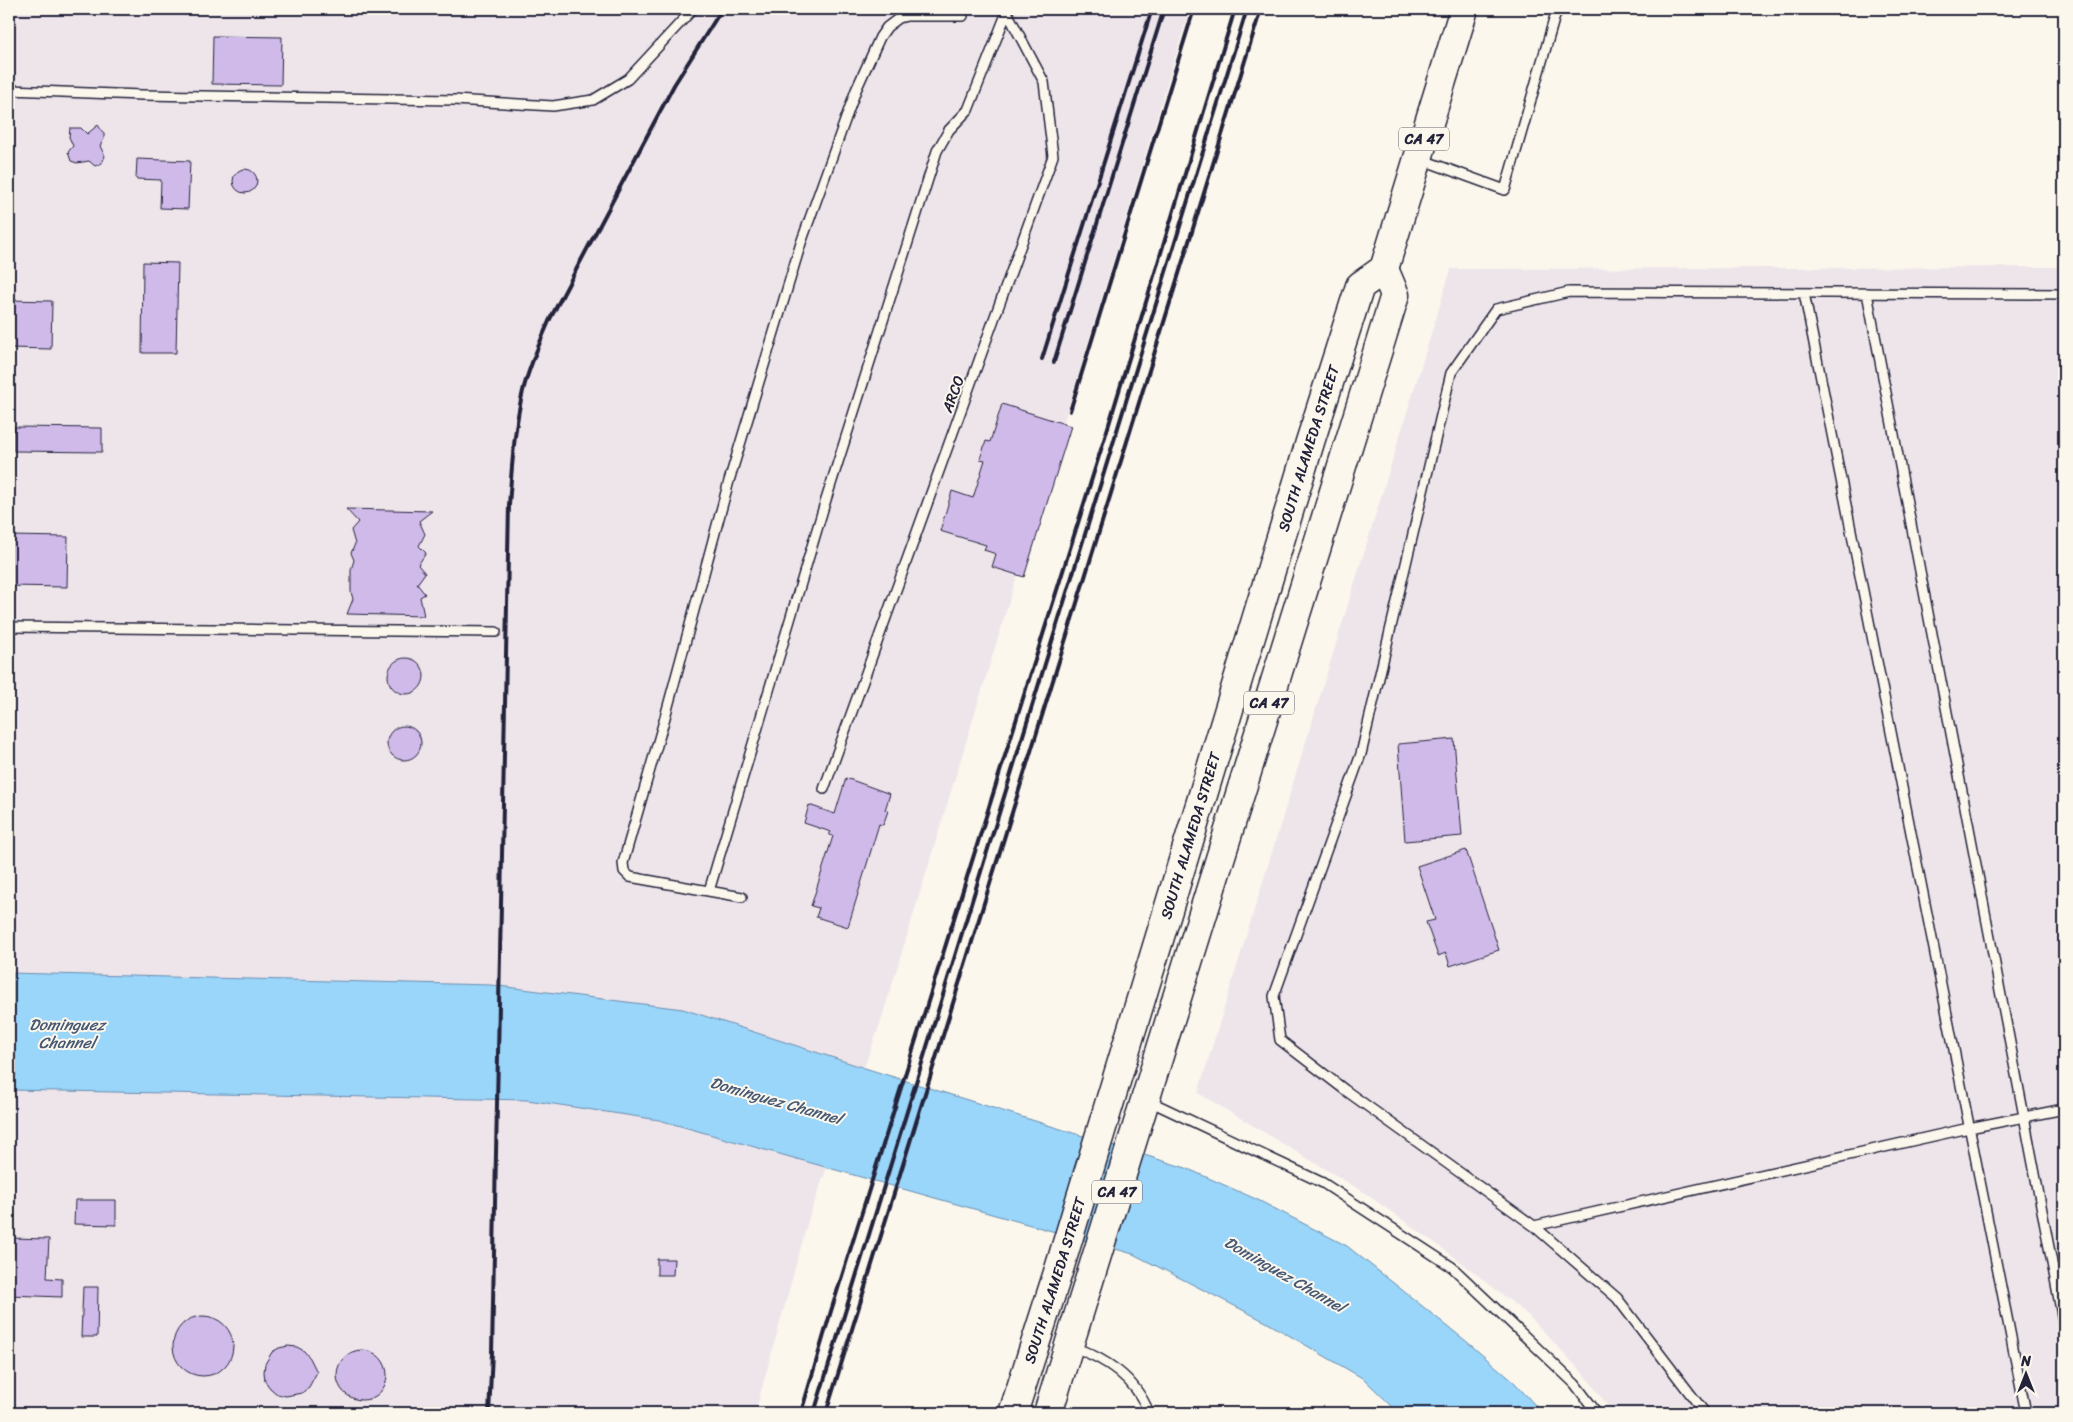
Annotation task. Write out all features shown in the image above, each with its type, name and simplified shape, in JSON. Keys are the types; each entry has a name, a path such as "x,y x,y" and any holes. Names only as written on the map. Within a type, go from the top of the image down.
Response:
{"main road":[{"name":"CA 47","path":"1048,1413 1395,295 1384,269 1464,9"},
{"name":"SOUTH ALAMEDA STREET","path":"1013,1413 1060,1266 1360,286 1384,269"}],"lane":[{"path":"9,90 142,95 446,100 553,106 593,100 628,80 693,9"},
{"path":"1418,158 1505,190 1557,9"},
{"path":"710,891 824,506 937,151 949,130 968,110 1007,10"},
{"name":"ARCO","path":"824,789 1053,156 1044,82 1007,10"},
{"path":"742,897 630,877 624,871 623,863 664,722 729,481 801,243 856,90 880,37 887,27 899,18 907,16 963,16"},
{"path":"1705,1413 1617,1298 1534,1226 1345,1090 1280,1040 1274,996 1361,754 1451,373 1496,309 1569,292 2064,294"},
{"path":"1804,293 2026,1413"},
{"path":"1867,293 2064,1326"},
{"path":"9,627 496,632"},
{"path":"1144,1105 1323,1183 1452,1267 1575,1384 1597,1413"},
{"path":"1534,1226 2023,1116 2064,1109"},
{"path":"1070,1345 1106,1360 1136,1388 1149,1413"}],"shaded area":[{"path":"9,9 1190,9 880,1024 810,1214 755,1413 9,1413"},
{"path":"2064,267 2064,1413 1613,1413 1587,1378 1528,1315 1456,1258 1362,1191 1198,1093 1451,269"}],"water":[{"name":"Dominguez Channel","path":"9,973 491,985 683,1009 1186,1168 1258,1200 1347,1246 1466,1341 1515,1383 1542,1413 1399,1413 1364,1379 1266,1322 1133,1254 659,1120 527,1100 9,1090"}],"building":[{"path":"213,36 282,37 281,85 212,84"},
{"path":"98,125 104,134 104,139 100,146 105,156 102,163 95,166 89,161 77,163 71,161 68,152 73,146 69,137 70,128 81,128 87,134"},
{"path":"137,159 190,161 188,209 160,208 161,180 136,179"},
{"path":"245,169 254,172 257,181 254,190 245,193 236,190 233,181 236,172"},
{"path":"143,262 178,263 176,353 142,353"},
{"path":"9,300 52,301 51,349 9,348"},
{"path":"1002,404 1071,426 1024,577 992,567 996,554 984,550 986,545 940,531 952,491 973,498 985,460 980,459 986,441 990,442"},
{"path":"14,427 102,428 102,452 14,451"},
{"path":"346,509 432,511 419,521 425,534 419,546 426,553 418,565 425,573 417,584 425,594 420,597 424,616 347,614 353,599 351,592 351,570 354,560 351,553 355,544 351,530 358,522"},
{"path":"9,536 68,537 67,587 9,586"},
{"path":"406,658 418,664 424,676 418,688 406,694 394,688 388,676 394,664"},
{"path":"404,726 411,727 416,731 420,736 420,750 416,755 411,759 404,760 397,759 392,755 388,750 387,743 388,736 392,731 397,727"},
{"path":"1454,739 1462,836 1405,841 1398,744"},
{"path":"846,778 890,794 885,810 888,811 883,825 879,824 848,927 816,917 819,908 811,906 833,836 829,835 831,832 804,823 809,805 835,814"},
{"path":"1466,850 1499,950 1450,966 1446,953 1438,956 1426,922 1435,920 1417,866"},
{"path":"75,1200 116,1200 116,1225 74,1224"},
{"path":"9,1238 49,1239 47,1278 62,1279 62,1297 9,1295"},
{"path":"657,1259 674,1259 673,1275 657,1275"},
{"path":"83,1287 98,1287 97,1337 81,1337"},
{"path":"203,1316 219,1321 224,1325 228,1330 233,1346 228,1362 224,1367 219,1371 203,1376 187,1371 182,1367 178,1362 173,1346 178,1330 182,1325 187,1321"},
{"path":"288,1346 297,1347 304,1351 317,1372 309,1387 302,1393 286,1396 277,1394 270,1388 265,1381 264,1372 265,1364 272,1352"},
{"path":"357,1350 367,1350 380,1357 387,1370 387,1380 380,1393 367,1400 357,1400 348,1396 341,1389 337,1380 337,1370 341,1361 348,1354"}],"railway":[{"path":"489,1413 492,1353 509,505 517,419 528,372 550,319 674,85 722,9"},
{"path":"1042,359 1152,9"},
{"path":"1054,362 1164,9"},
{"path":"1070,411 1194,9"},
{"path":"801,1413 831,1311 1109,424 1235,9"},
{"path":"814,1413 1247,9"},
{"path":"826,1413 1261,9"}]}
